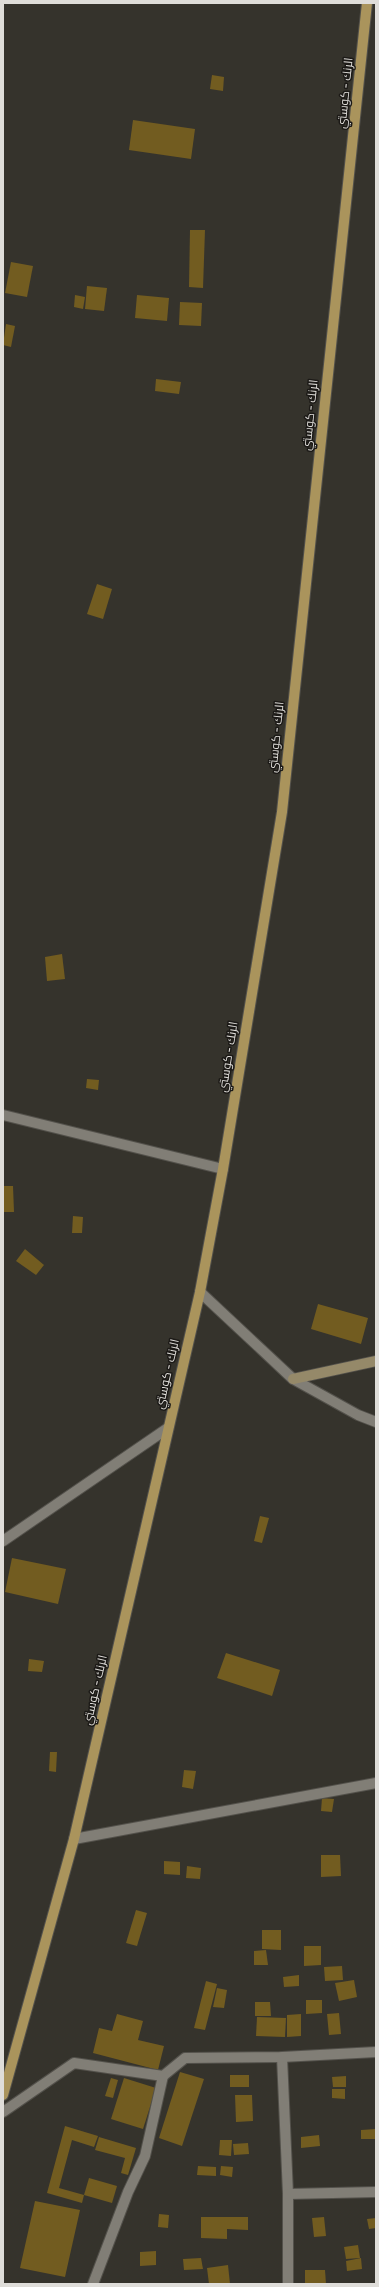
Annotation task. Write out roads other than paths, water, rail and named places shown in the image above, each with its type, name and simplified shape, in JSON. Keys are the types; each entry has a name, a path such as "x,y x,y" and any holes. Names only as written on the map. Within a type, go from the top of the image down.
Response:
{"main road":[{"name":"الرنك - كوستي","path":"3,2095 8,2064 74,1839 200,1292 223,1169 282,812 367,3"}],"street":[{"path":"3,1115 223,1169"},
{"path":"200,1292 293,1379 358,1415 376,1422"},
{"path":"293,1379 376,1362"},
{"path":"3,1541 168,1428"},
{"path":"74,1839 376,1783"},
{"path":"93,2284 128,2192 145,2156 163,2076 185,2058 282,2057 376,2052"},
{"path":"282,2057 288,2194 288,2284"},
{"path":"3,2112 74,2063 163,2076"},
{"path":"288,2194 376,2192"}]}
